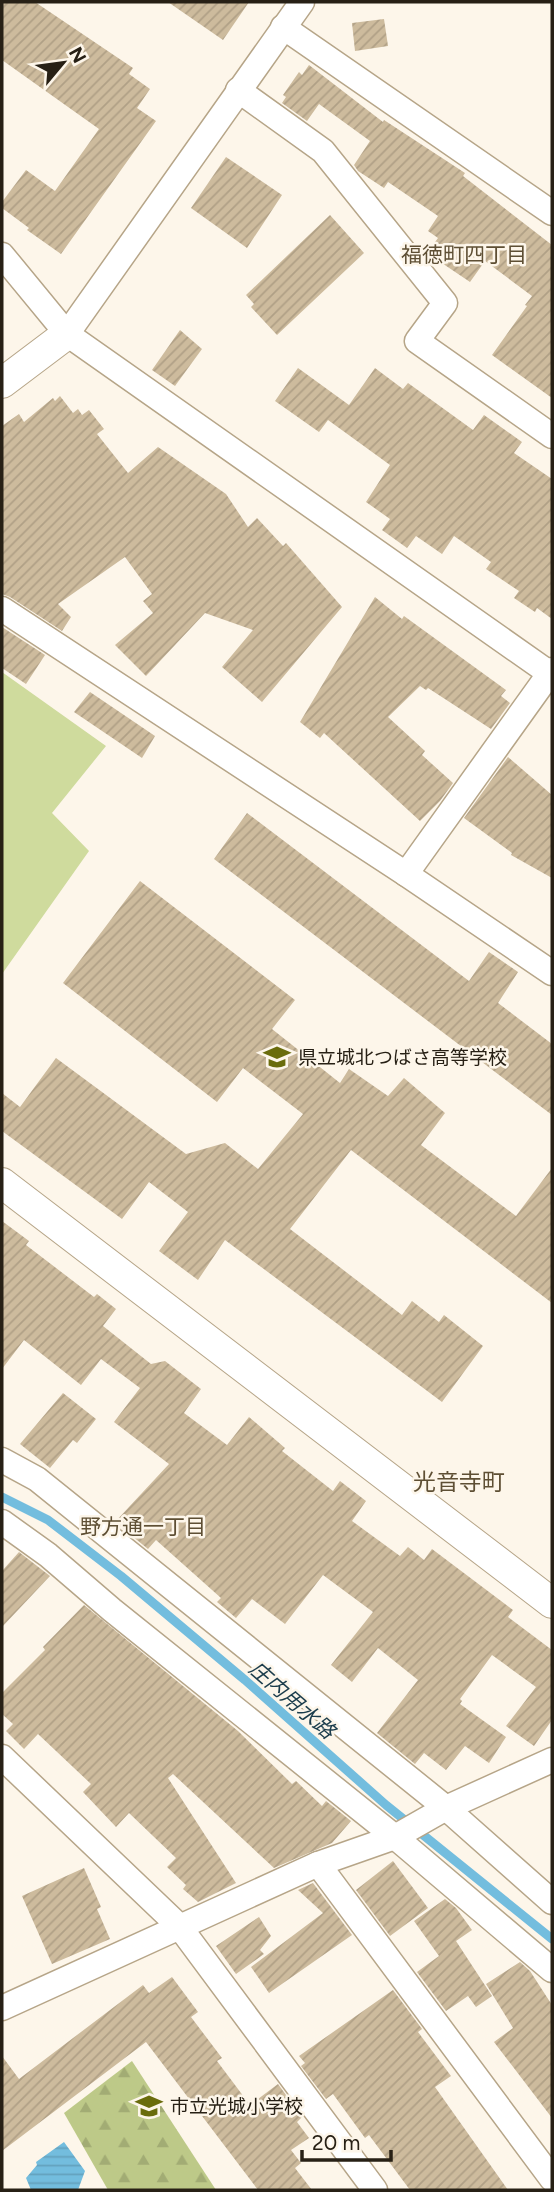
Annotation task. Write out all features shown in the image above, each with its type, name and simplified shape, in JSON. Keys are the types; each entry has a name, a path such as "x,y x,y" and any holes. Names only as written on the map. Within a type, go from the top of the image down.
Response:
{"street":[{"path":"2,383 66,334 302,2"},
{"path":"283,27 552,213"},
{"path":"238,90 323,151 445,303 417,341 552,436"},
{"path":"2,255 66,334 552,673 406,874"},
{"path":"2,609 552,973"},
{"path":"2,1183 552,1603"},
{"path":"2,1460 37,1479 552,1902"},
{"path":"2,1521 48,1555 112,1610 402,1833 552,1970"},
{"path":"2,1757 179,1926 375,2190"},
{"path":"2,2008 318,1864 402,1833 440,1811 552,1760"},
{"path":"318,1864 552,2179"}],"green space":[{"path":"2,672 106,746 52,813 89,851 2,974"},
{"path":"132,2061 216,2190 108,2190 64,2113"}],"water":[{"path":"64,2142 85,2171 78,2190 31,2190 26,2178 37,2165 36,2162"}],"building":[{"path":"2,2 35,2 133,68 129,74 150,89 137,108 156,121 61,254 2,208 2,202 26,170 55,191 99,129 2,60"},
{"path":"168,2 249,2 223,40"},
{"path":"384,19 388,46 355,51 352,23"},
{"path":"309,65 383,122 384,120 465,173 463,176 552,245 552,398 492,355 532,296 485,261 470,282 427,253 438,238 428,231 438,216 388,182 384,188 358,171 354,165 370,141 319,104 307,121 282,103 286,97 283,95 299,72 302,75"},
{"path":"226,157 282,195 247,248 191,208"},
{"path":"330,215 364,253 277,335 251,307 254,304 246,295"},
{"path":"180,330 202,349 175,386 152,370"},
{"path":"298,368 349,405 375,368 403,389 408,383 473,430 484,415 522,442 514,453 552,479 552,619 537,608 535,612 514,598 519,591 486,569 491,562 454,536 442,554 416,536 407,548 382,530 390,519 366,502 390,465 328,420 319,432 275,401"},
{"path":"60,396 73,413 78,409 82,415 89,410 104,429 97,434 128,473 158,447 226,494 248,527 257,518 283,546 286,543 342,607 262,702 222,667 253,630 205,613 146,676 115,645 153,613 143,601 152,594 125,557 58,604 71,617 62,631 2,594 2,426 19,414 24,422 53,398 55,401"},
{"path":"375,597 402,619 404,616 506,690 501,696 510,703 491,729 428,688 426,690 420,686 388,717 425,751 422,755 453,783 420,821 324,733 320,738 300,722"},
{"path":"2,627 45,655 26,684 2,668"},
{"path":"90,692 155,736 142,758 74,712"},
{"path":"508,757 552,795 552,878 511,855 512,853 464,818"},
{"path":"247,813 469,981 489,952 518,972 498,1003 552,1044 552,1115 214,859"},
{"path":"140,881 295,1000 272,1029 340,1083 349,1069 388,1096 404,1078 445,1113 421,1145 516,1216 552,1168 552,1303 351,1150 290,1229 402,1315 412,1301 439,1322 444,1315 483,1346 442,1402 225,1240 198,1280 159,1251 188,1212 149,1182 122,1219 2,1131 2,1093 20,1107 56,1058 186,1154 225,1143 258,1169 303,1114 243,1068 217,1102 63,983"},
{"path":"2,1221 29,1241 26,1245 94,1297 97,1294 116,1309 103,1326 151,1364 165,1361 201,1389 184,1413 227,1445 249,1417 285,1448 282,1451 333,1491 340,1481 366,1501 352,1521 400,1556 408,1547 424,1560 432,1549 513,1610 508,1617 552,1650 552,1720 534,1746 506,1726 536,1687 492,1655 460,1699 460,1704 506,1737 489,1763 465,1746 446,1770 424,1753 415,1764 377,1733 418,1680 378,1648 352,1682 331,1665 373,1612 323,1575 285,1624 252,1599 236,1618 217,1602 221,1598 156,1540 148,1549 115,1522 169,1464 114,1422 140,1388 101,1359 81,1385 24,1340 2,1369"},
{"path":"63,1393 96,1419 77,1443 73,1440 50,1468 20,1444"},
{"path":"19,1552 50,1576 2,1627 2,1571"},
{"path":"84,1605 238,1731 292,1784 296,1781 322,1806 326,1801 351,1821 332,1843 274,1868 173,1774 168,1778 236,1883 198,1902 183,1889 186,1885 167,1867 176,1858 129,1813 116,1827 83,1792 91,1784 38,1734 24,1749 6,1731 13,1724 2,1714 2,1693 45,1650 43,1647"},
{"path":"393,1861 428,1908 390,1936 356,1890"},
{"path":"84,1868 101,1907 97,1909 110,1939 52,1964 22,1896"},
{"path":"313,1883 352,1935 269,1993 251,1967 323,1913 298,1890"},
{"path":"445,1899 456,1908 472,1930 456,1941 492,1996 476,2007 468,1996 446,2011 417,1972 439,1956 414,1921"},
{"path":"259,1917 271,1936 260,1950 264,1954 236,1974 216,1946"},
{"path":"520,1962 530,1971 552,2005 552,2118 494,2042 513,2028 486,1984"},
{"path":"172,1977 198,2012 191,2017 222,2058 217,2061 250,2105 278,2084 302,2117 297,2122 309,2138 291,2150 301,2163 295,2168 312,2190 258,2190 146,2042 2,2151 2,2056 19,2079 143,1985 149,1993"},
{"path":"393,1990 422,2029 418,2032 451,2076 435,2087 508,2190 410,2190 369,2135 365,2138 333,2094 326,2099 301,2066 305,2063 299,2056"}],"waterway":[{"name":"庄内用水路","path":"2,1497 48,1520 121,1576 245,1680 386,1805 552,1939"}],"place":[{"name":"県立城北つばさ高等学校","path":"277,1057"},
{"name":"市立光城小学校","path":"149,2106"}],"district":[{"name":"福徳町四丁目","path":"464,255"},
{"name":"光音寺町","path":"459,1482"},
{"name":"野方通一丁目","path":"143,1527"}]}
